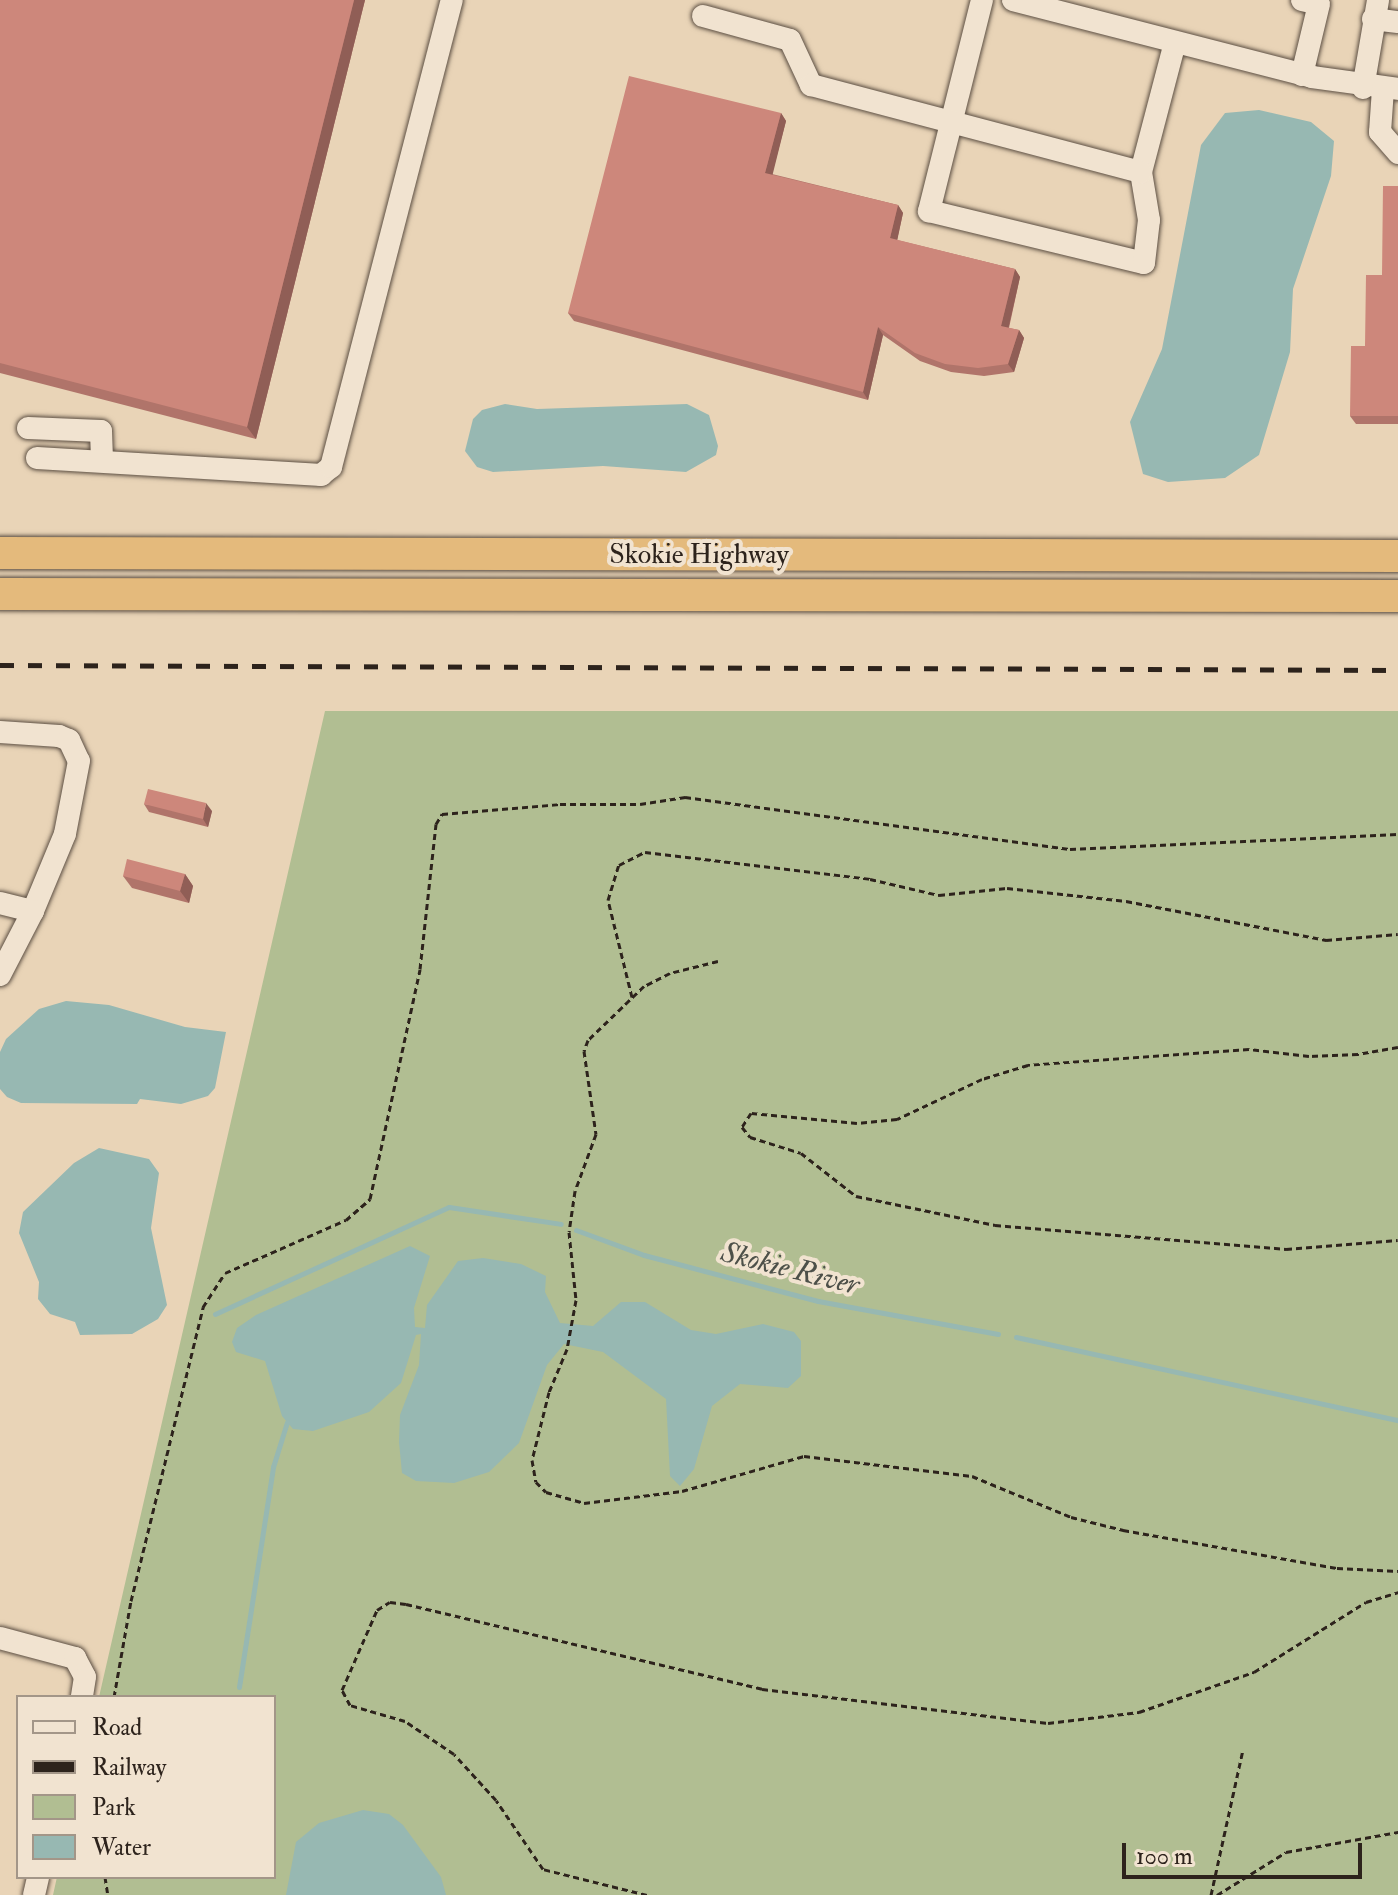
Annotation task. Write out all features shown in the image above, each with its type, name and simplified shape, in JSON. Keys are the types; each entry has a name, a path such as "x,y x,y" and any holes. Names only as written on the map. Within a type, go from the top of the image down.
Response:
{"highway":[{"name":"Skokie Highway","path":"0,553 1398,556"},
{"name":"Skokie Highway","path":"0,594 1398,596"}],"street":[{"path":"37,458 321,475 331,467 452,0"},
{"path":"982,0 929,211 1144,263 1149,220 1141,172 1175,42"},
{"path":"1013,0 1053,5 1175,42 1302,75 1381,89"},
{"path":"1302,75 1314,1"},
{"path":"1375,10 1398,22"},
{"path":"1375,10 1381,89 1380,132 1398,153"},
{"path":"703,16 790,40 811,85 952,125 1141,172"},
{"path":"28,428 101,431 102,461"},
{"path":"0,732 59,736 69,740 79,761 65,834 33,911 0,975"},
{"path":"0,903 33,911"},
{"path":"0,1638 75,1658 85,1677 82,1695"}],"path":[{"path":"114,1695 131,1601 203,1307 225,1273 346,1220 370,1199 420,969 436,824 442,814 560,804 640,804 685,797 1070,849 1398,834"},
{"path":"632,997 608,900 619,865 645,852 870,879 939,895 1007,888 1126,901 1326,940 1398,934"},
{"path":"718,961 656,978 588,1040 584,1051 597,1118 569,1232 573,1319 567,1349 549,1392 532,1460 536,1482 568,1500 584,1503 682,1491 804,1456 972,1476 1071,1517 1123,1530 1337,1568 1398,1571"},
{"path":"1398,1047 1320,1056 1249,1049 1179,1052 1028,1065 982,1079 897,1119 857,1123 751,1113 742,1127 750,1137 801,1153 856,1196 995,1225 1286,1249 1398,1240"},
{"path":"647,1895 543,1869 496,1800 454,1754 405,1721 350,1705 342,1690 377,1610 390,1602 406,1604 762,1689 1048,1723 1139,1712 1254,1672 1366,1602 1398,1592"},
{"path":"1211,1895 1243,1749"},
{"path":"1217,1895 1286,1852 1338,1839 1398,1832"}],"green space":[{"path":"325,711 1398,711 1398,1895 53,1895 57,1879 276,1879 276,1695 99,1695"}],"water":[{"path":"1259,110 1311,122 1334,141 1331,176 1293,289 1290,352 1259,455 1225,478 1168,482 1143,474 1130,422 1162,349 1201,145 1225,113"},
{"path":"505,404 537,409 687,404 709,415 718,446 716,455 686,472 603,466 493,472 477,467 465,451 473,419 482,410"},
{"path":"66,1001 109,1005 185,1027 226,1032 215,1088 208,1096 181,1104 140,1099 137,1104 21,1103 7,1097 0,1089 0,1052 6,1039 39,1009"},
{"path":"99,1148 149,1159 159,1173 151,1228 167,1305 158,1319 132,1334 80,1335 75,1322 50,1314 38,1299 39,1282 19,1233 23,1212 74,1163"},
{"path":"410,1246 430,1256 414,1308 415,1327 425,1328 427,1305 458,1261 483,1258 521,1264 546,1276 545,1292 560,1323 593,1326 621,1302 645,1302 691,1330 716,1334 763,1324 794,1332 801,1341 801,1376 788,1388 740,1384 712,1406 694,1469 680,1486 670,1476 666,1399 603,1352 564,1344 547,1365 519,1443 489,1472 454,1483 416,1481 402,1473 399,1442 400,1415 419,1365 421,1334 416,1335 401,1383 369,1412 313,1431 293,1429 282,1416 265,1361 236,1352 232,1342 237,1328 256,1315"},
{"path":"363,1810 389,1814 403,1825 441,1877 446,1895 286,1895 296,1842 319,1823"}],"building":[{"path":"0,0 354,0 247,427 0,363"},
{"path":"629,76 781,113 765,173 898,205 890,238 1015,269 1001,326 1019,330 1008,364 978,368 945,364 915,353 878,327 863,392 568,313"},
{"path":"1383,186 1398,186 1398,416 1350,416 1351,346 1365,346 1366,275 1382,275"},
{"path":"148,789 206,803 203,819 144,804"},
{"path":"127,859 185,874 180,891 123,876"}],"waterway":[{"name":"Skokie River","path":"215,1314 449,1207 561,1224"},
{"name":"Skokie River","path":"576,1230 644,1255 818,1301 998,1334"},
{"name":"Skokie River","path":"1016,1337 1398,1420"},
{"path":"239,1687 273,1467 287,1422"}],"railway":[{"path":"0,665 1398,670"}]}
